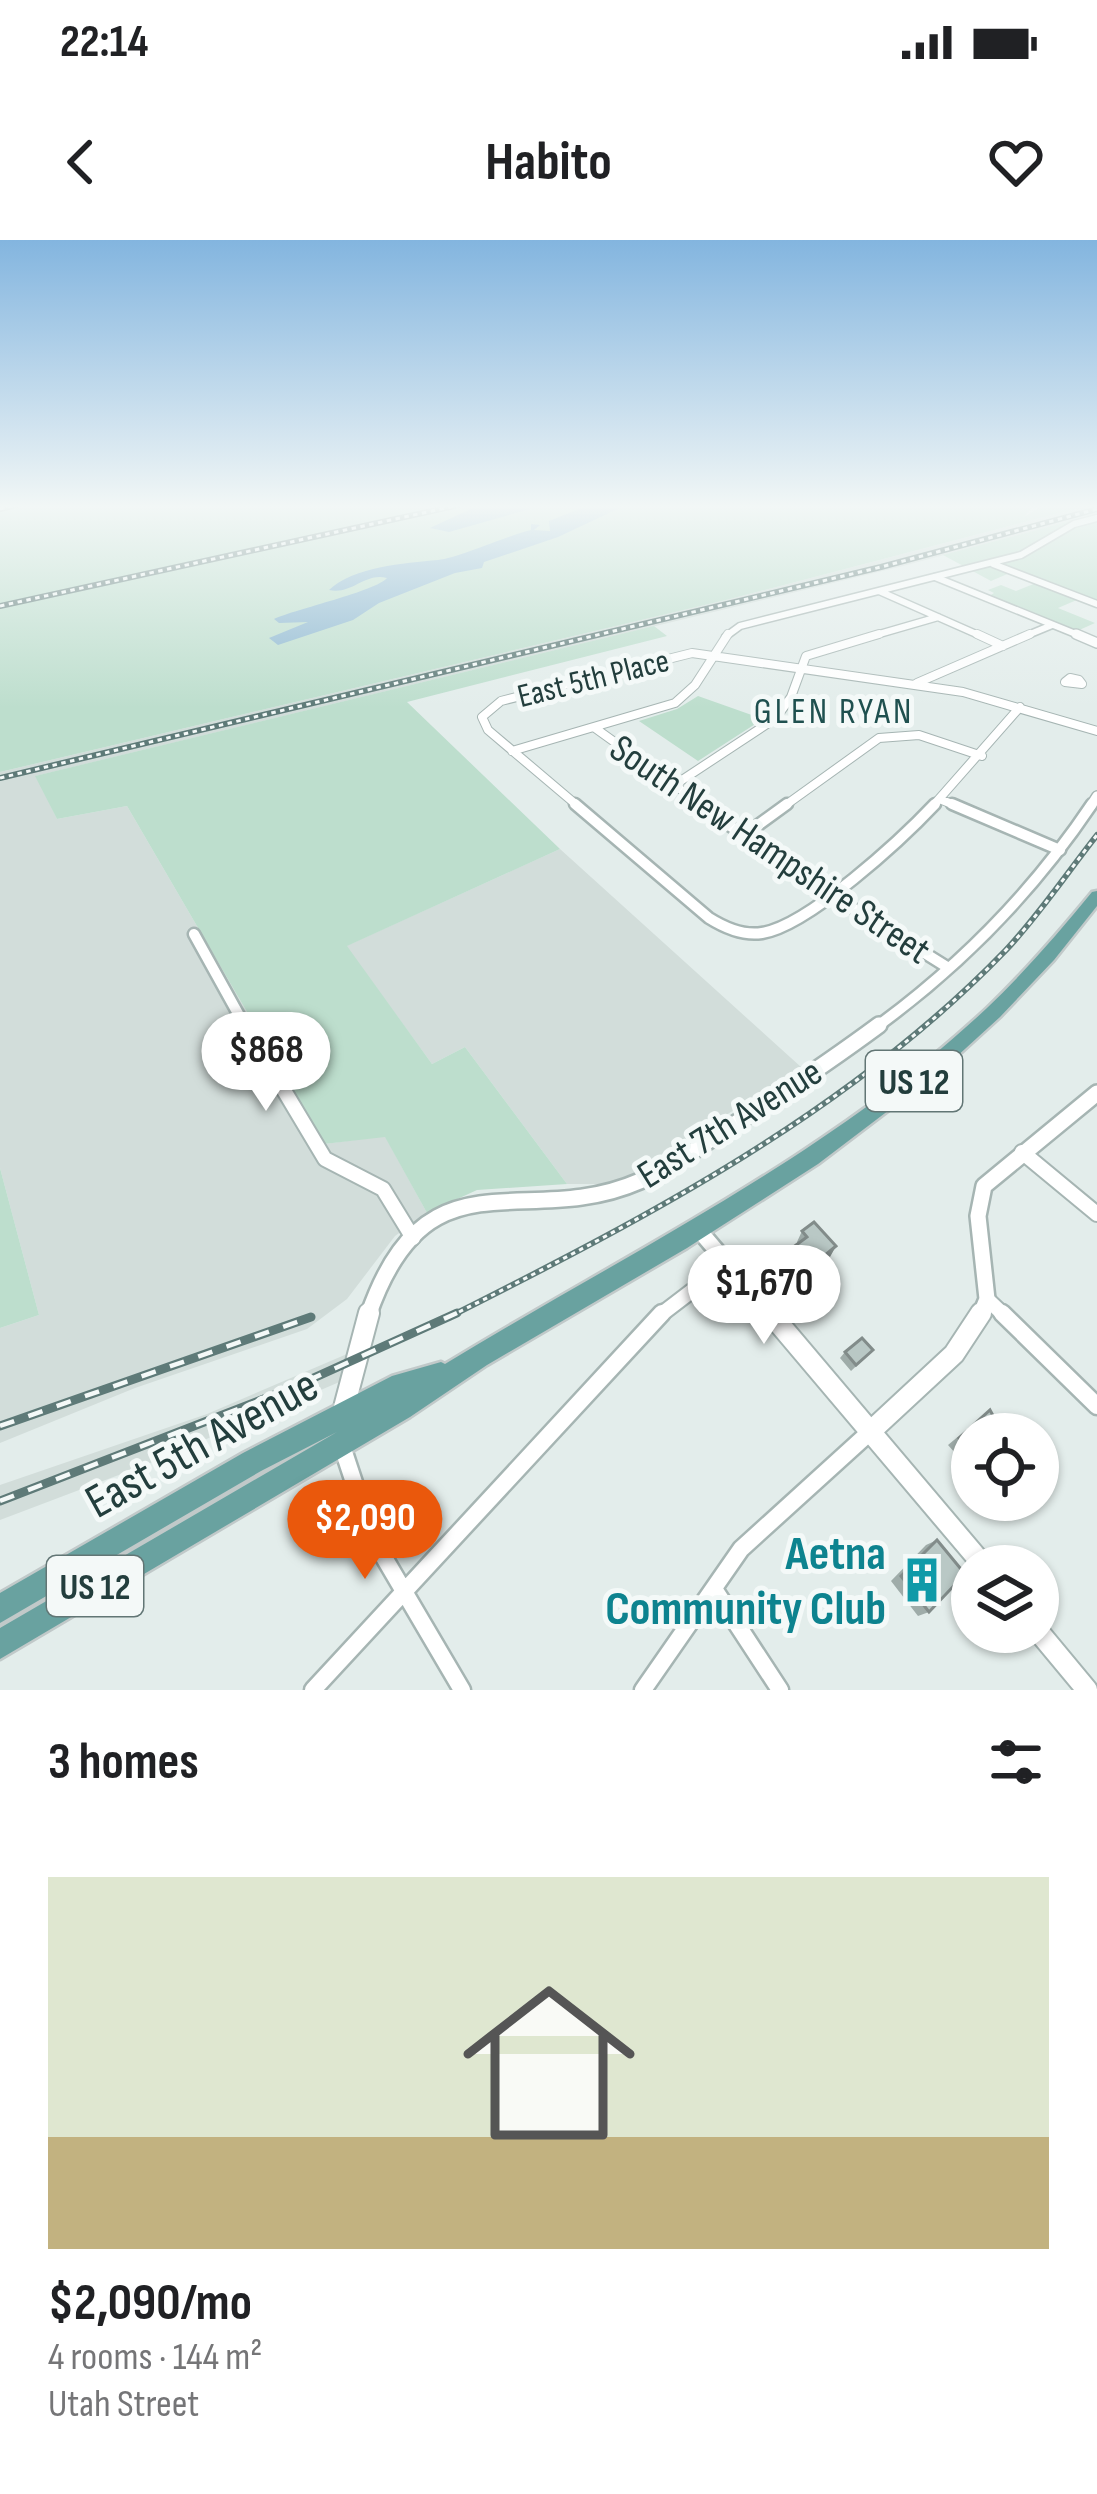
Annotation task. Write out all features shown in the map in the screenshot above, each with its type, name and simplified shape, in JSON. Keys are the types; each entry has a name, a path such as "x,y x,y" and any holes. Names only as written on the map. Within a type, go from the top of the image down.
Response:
{"main road":[{"name":"East 5th Avenue","path":"0,1644 698,1229 864,1118 964,1040 1041,965 1097,896"},
{"name":"East 5th Avenue","path":"0,1609 134,1528 343,1414 401,1385 453,1371"}],"street":[{"path":"512,751 684,699 697,687 722,636 740,626 952,573"},
{"path":"1015,573 1097,604"},
{"path":"935,577 1097,643"},
{"path":"878,591 1003,646"},
{"path":"673,785 776,718 791,697 802,659 817,650 938,617"},
{"path":"914,685 1052,625"},
{"name":"East 5th Place","path":"512,751 484,726 482,717 490,706 680,655 914,685 1021,707 1097,731"},
{"path":"1082,684 1097,688"},
{"path":"512,751 712,921 755,934 782,926 830,895 942,800 1021,707"},
{"name":"South New Hampshire Street","path":"595,728 743,836 947,968"},
{"path":"743,836 879,738 919,735 982,756"},
{"name":"East 7th Avenue","path":"342,1442 343,1414 376,1291 413,1238 446,1214 483,1199 600,1192 635,1183 788,1088 947,968 996,922 1060,850 1097,796"},
{"path":"942,800 1060,850"},
{"path":"194,934 286,1100 325,1160 383,1189 413,1238"},
{"path":"643,1690 748,1541 969,1335 987,1299 980,1194 990,1178 1097,1093"},
{"path":"1022,1152 1097,1214"},
{"path":"698,1229 966,1545"},
{"path":"313,1690 649,1326 686,1292 728,1264"},
{"path":"987,1299 1097,1406"},
{"path":"342,1442 365,1522 462,1690"},
{"path":"714,1588 780,1690"},
{"path":"1056,1653 1087,1690"}],"shaded area":[{"path":"831,573 875,573 36,776 57,819 127,806 324,1144 385,1136 427,1213 395,1236 347,1299 307,1329 135,1388 0,1443 0,1328 39,1315 0,1168 0,772"},
{"path":"560,849 801,1067 631,1176 605,1184 567,1184 465,1047 432,1064 346,946"},
{"path":"347,1354 344,1380 153,1462 0,1520 0,1485 207,1414"}],"green space":[{"path":"0,573 831,573 730,599 0,772"},
{"path":"976,573 1010,573 991,581"},
{"path":"1013,573 1097,573 1097,606 1079,599 1058,608 1095,623 1077,631 989,596 994,593 988,590 1001,585 1016,591 1036,583"},
{"path":"654,626 667,636 407,702 560,849 347,946 432,1064 465,1047 567,1184 477,1190 427,1213 385,1137 324,1144 127,806 57,819 35,776"},
{"path":"698,696 763,719 698,761 639,721 677,709"},
{"path":"0,1168 39,1315 0,1328"}],"water":[{"path":"457,573 379,603 353,620 278,645 269,638 308,622 274,619 387,578 329,590 351,576"}],"building":[{"path":"814,1222 836,1246 793,1285 773,1262 807,1237 802,1231"},
{"path":"862,1338 873,1350 856,1365 845,1352"},
{"name":"Aetna Community Club","path":"937,1540 951,1557 951,1589 929,1612 901,1576"}],"railway":[{"path":"0,606 151,573"},
{"path":"0,778 857,573"},
{"path":"456,1314 672,1199 744,1156 882,1061 1006,950 1097,835"},
{"path":"0,1501 287,1390 456,1314"},
{"path":"451,1316 456,1314"},
{"path":"0,1426 311,1317"}],"place":[{"name":"Aetna Community Club","path":"922,1580"}],"district":[{"name":"GLEN RYAN","path":"834,710"}]}
